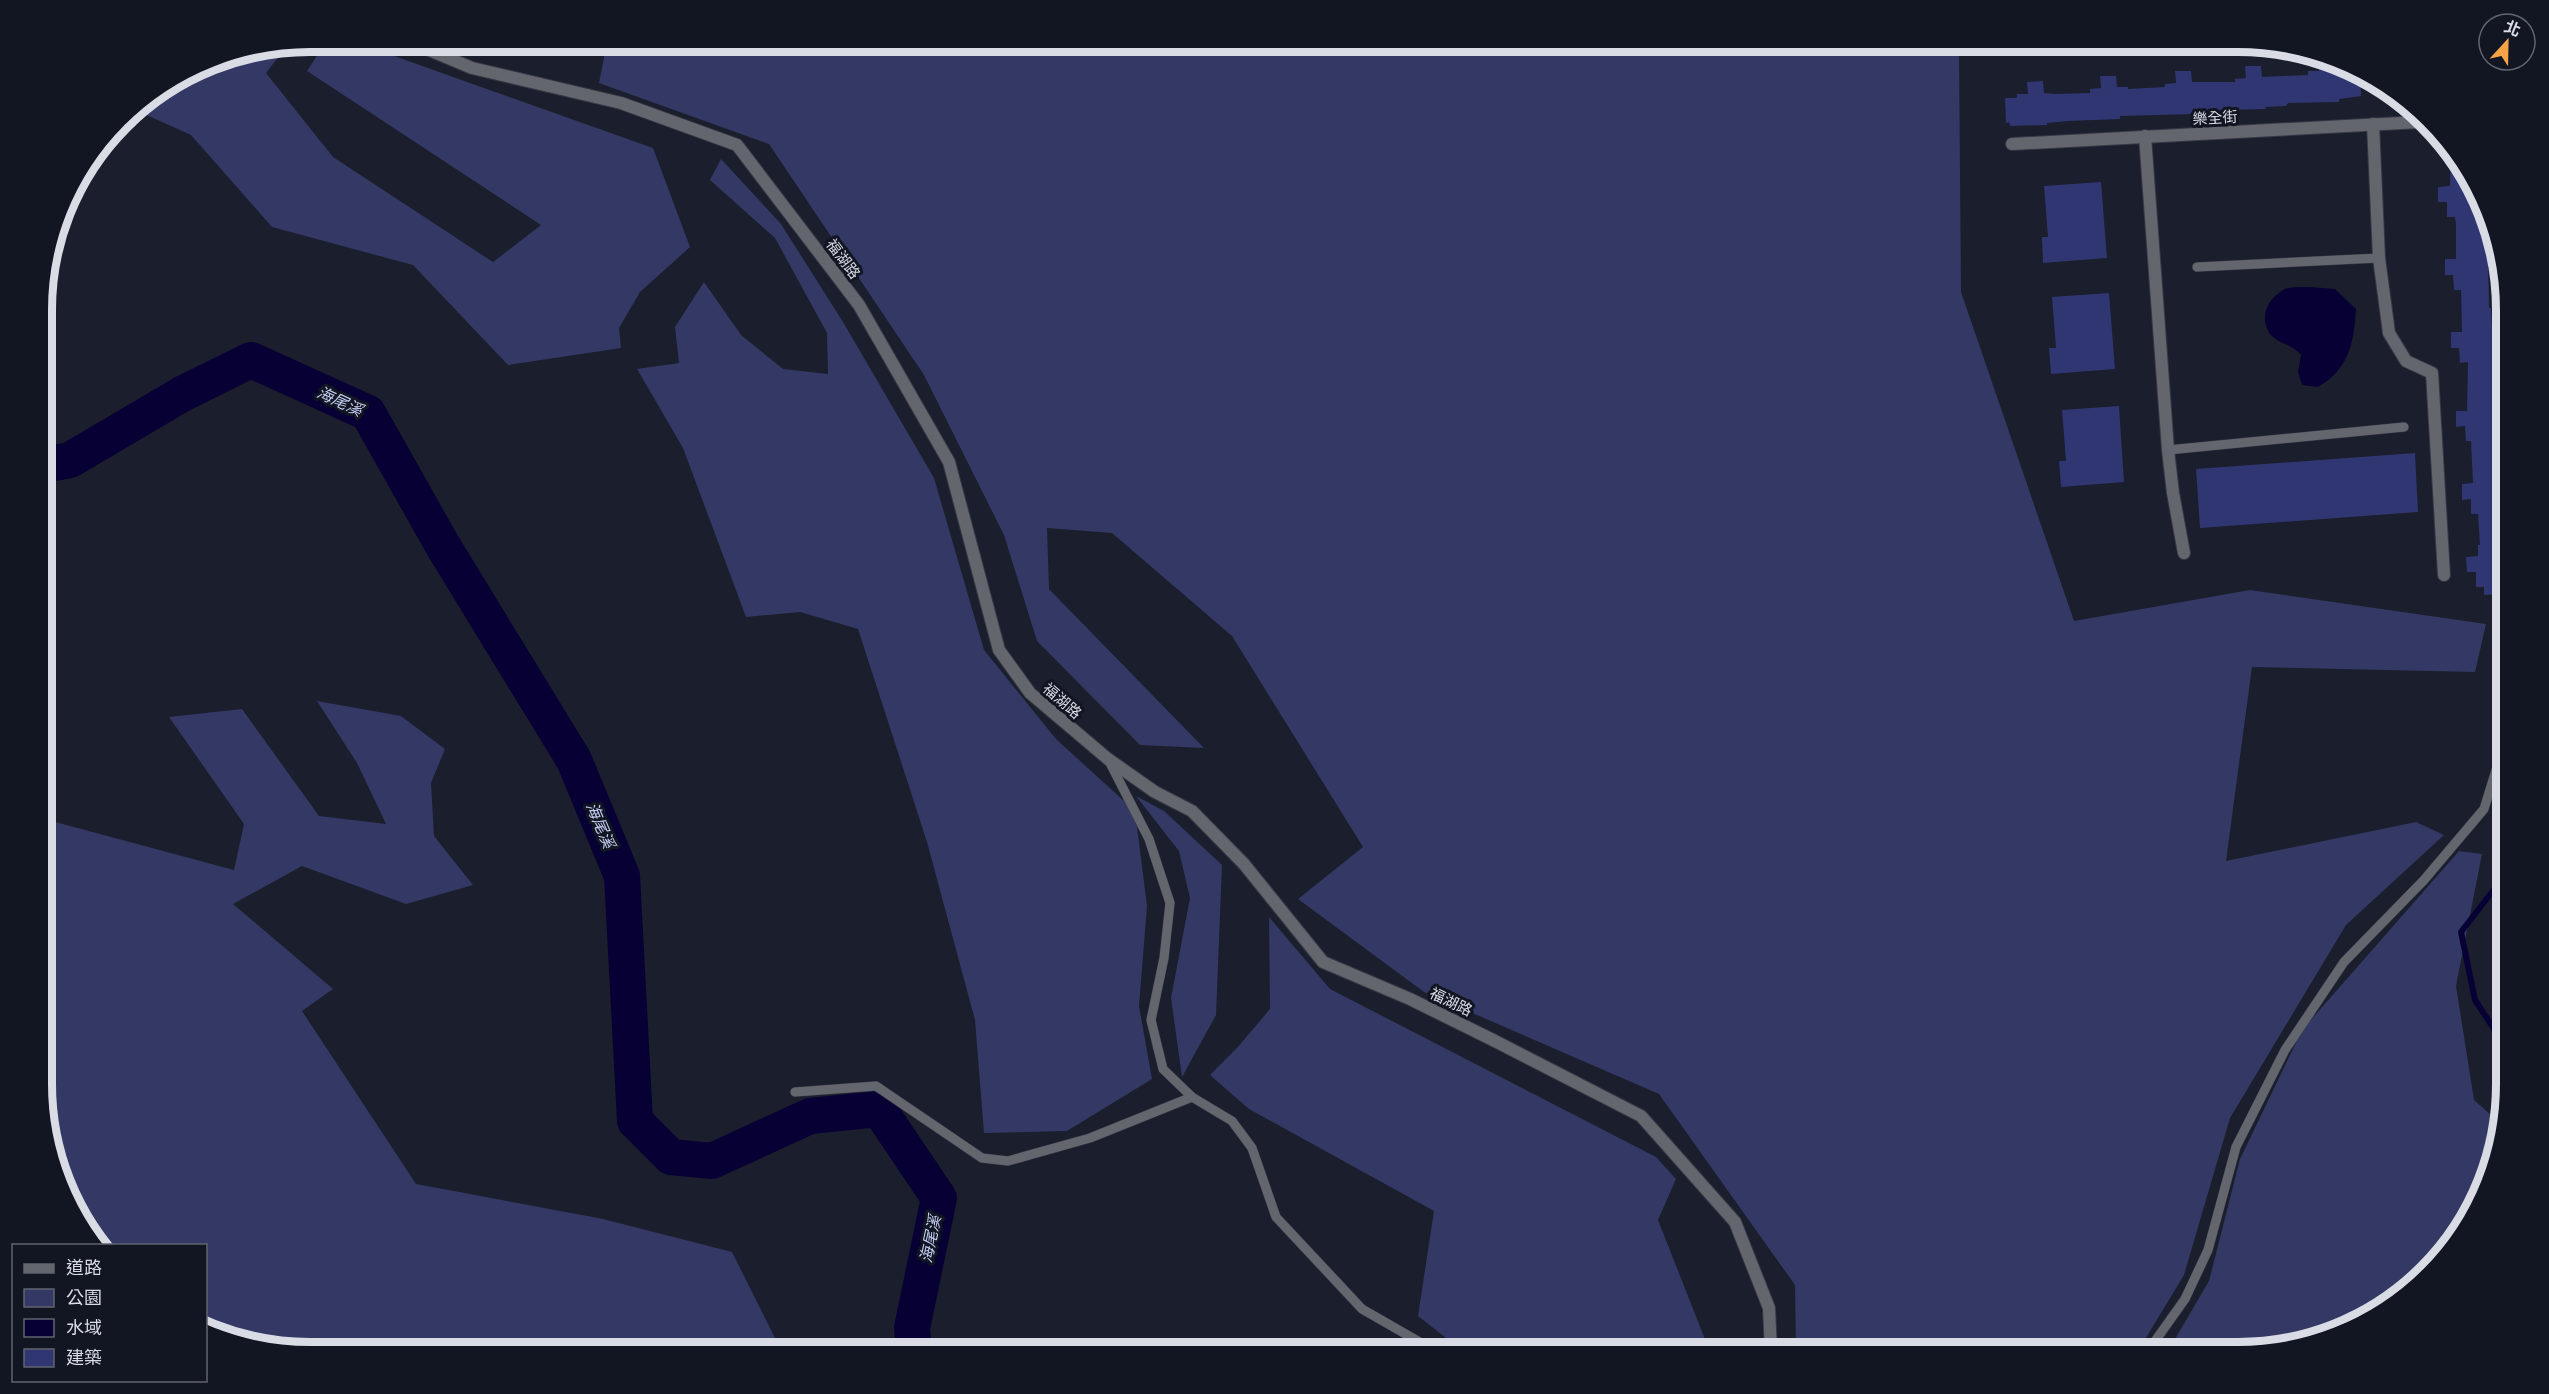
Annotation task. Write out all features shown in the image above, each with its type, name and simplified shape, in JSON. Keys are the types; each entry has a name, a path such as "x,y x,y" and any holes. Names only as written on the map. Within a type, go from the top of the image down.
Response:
{"street":[{"name":"福湖路","path":"434,52 472,68 621,103 737,145 859,305 949,462 999,650 1030,693 1108,759 1155,792 1192,812 1244,864 1323,962 1410,999 1641,1116 1735,1222 1769,1308 1771,1342"},
{"name":"樂全街","path":"2012,144 2415,122"},
{"path":"2373,124 2379,258 2389,333 2406,361 2432,373 2444,575"},
{"path":"2145,136 2168,450 2184,553"}],"lane":[{"path":"2197,267 2379,258"},
{"path":"2168,450 2404,427"},
{"path":"1108,759 1149,839 1170,903 1164,958 1151,1020 1163,1069 1192,1097 1232,1121 1252,1148 1276,1217 1362,1309 1420,1342"},
{"path":"2155,1342 2185,1299 2208,1250 2236,1147 2285,1050 2344,962 2424,880 2484,809 2496,770"},
{"path":"795,1092 876,1086 982,1158 1008,1161 1090,1138 1192,1097"}],"green space":[{"path":"319,52 383,52 653,148 690,247 640,292 619,328 621,348 508,365 413,265 272,227 191,135 143,114 181,87 212,72 244,61 280,55 266,73 333,157 493,262 541,225 307,71"},
{"path":"605,52 1959,52 1961,292 2074,621 2250,590 2486,624 2475,672 2252,667 2226,861 2416,822 2444,835 2346,925 2230,1118 2184,1275 2143,1342 1796,1342 1795,1285 1659,1094 1424,992 1298,899 1363,847 1232,636 1112,533 1047,528 1049,589 1204,748 1140,745 1037,641 1004,535 924,375 769,144 599,83"},
{"path":"721,159 781,224 843,322 934,478 984,650 1056,739 1135,811 1147,906 1139,1006 1152,1079 1067,1131 984,1133 975,1020 927,842 858,629 800,612 746,617 683,448 637,369 679,363 675,327 704,282 741,335 783,369 828,374 827,333 775,238 710,180"},
{"path":"317,701 401,716 445,749 431,783 434,836 473,885 406,904 302,866 233,904 333,989 302,1011 416,1184 603,1219 732,1252 777,1342 310,1342 260,1337 207,1320 207,1244 108,1244 106,1241 79,1198 66,1167 57,1134 52,1084 52,821 234,870 244,824 169,717 242,709 319,816 386,824 357,763"},
{"path":"1136,796 1164,811 1222,865 1216,1015 1182,1077 1171,998 1190,898 1179,851"},
{"path":"2459,851 2482,854 2456,986 2474,1100 2494,1118 2483,1167 2462,1213 2433,1254 2409,1278 2382,1298 2353,1315 2322,1328 2289,1337 2239,1342 2173,1342 2209,1281 2240,1159 2302,1030"},
{"path":"1269,917 1330,989 1656,1157 1676,1179 1658,1220 1706,1342 1451,1342 1418,1316 1434,1211 1249,1109 1210,1075 1237,1048 1270,1009"}],"water":[{"path":"2289,288 2335,289 2356,309 2354,333 2348,354 2337,372 2318,387 2302,385 2298,372 2301,355 2273,337 2265,321 2266,309 2277,294"}],"building":[{"path":"2319,65 2360,83 2361,96 2339,99 2339,102 2288,103 2286,106 2265,107 2266,109 2120,116 2120,119 2068,121 2047,123 2047,125 2010,126 2009,122 2006,123 2005,98 2017,98 2017,94 2028,94 2027,82 2043,81 2044,93 2090,93 2090,89 2101,88 2100,76 2116,76 2117,87 2128,87 2128,89 2165,87 2165,84 2176,83 2175,71 2191,71 2192,82 2235,82 2235,79 2246,78 2245,66 2261,66 2262,77 2308,75 2308,71 2319,71"},
{"path":"2451,164 2470,196 2482,224 2482,234 2486,237 2489,308 2491,308 2492,328 2494,328 2496,366 2496,594 2484,595 2484,587 2476,587 2476,572 2467,572 2466,557 2478,556 2478,545 2480,545 2478,514 2471,514 2471,499 2462,500 2462,484 2473,483 2471,441 2466,441 2465,426 2456,427 2456,411 2467,411 2468,362 2460,363 2459,348 2451,348 2451,332 2462,332 2461,290 2454,290 2453,275 2445,275 2445,259 2456,259 2456,225 2455,217 2447,217 2447,202 2438,202 2438,187 2450,186"},
{"path":"2101,182 2107,258 2043,263 2042,237 2048,237 2044,186"},
{"path":"2109,293 2115,369 2051,374 2049,348 2056,348 2052,297"},
{"path":"2119,406 2124,482 2061,487 2059,461 2066,461 2062,410"},
{"path":"2415,453 2418,512 2200,528 2196,469"}],"waterway":[{"name":"海尾溪","path":"52,463 70,460 182,394 251,360 368,413 443,546 574,760 622,876 635,1121 671,1157 712,1161 810,1116 879,1109 939,1198 912,1328 913,1342"},
{"path":"2496,887 2461,932 2475,1000 2496,1032"}]}
